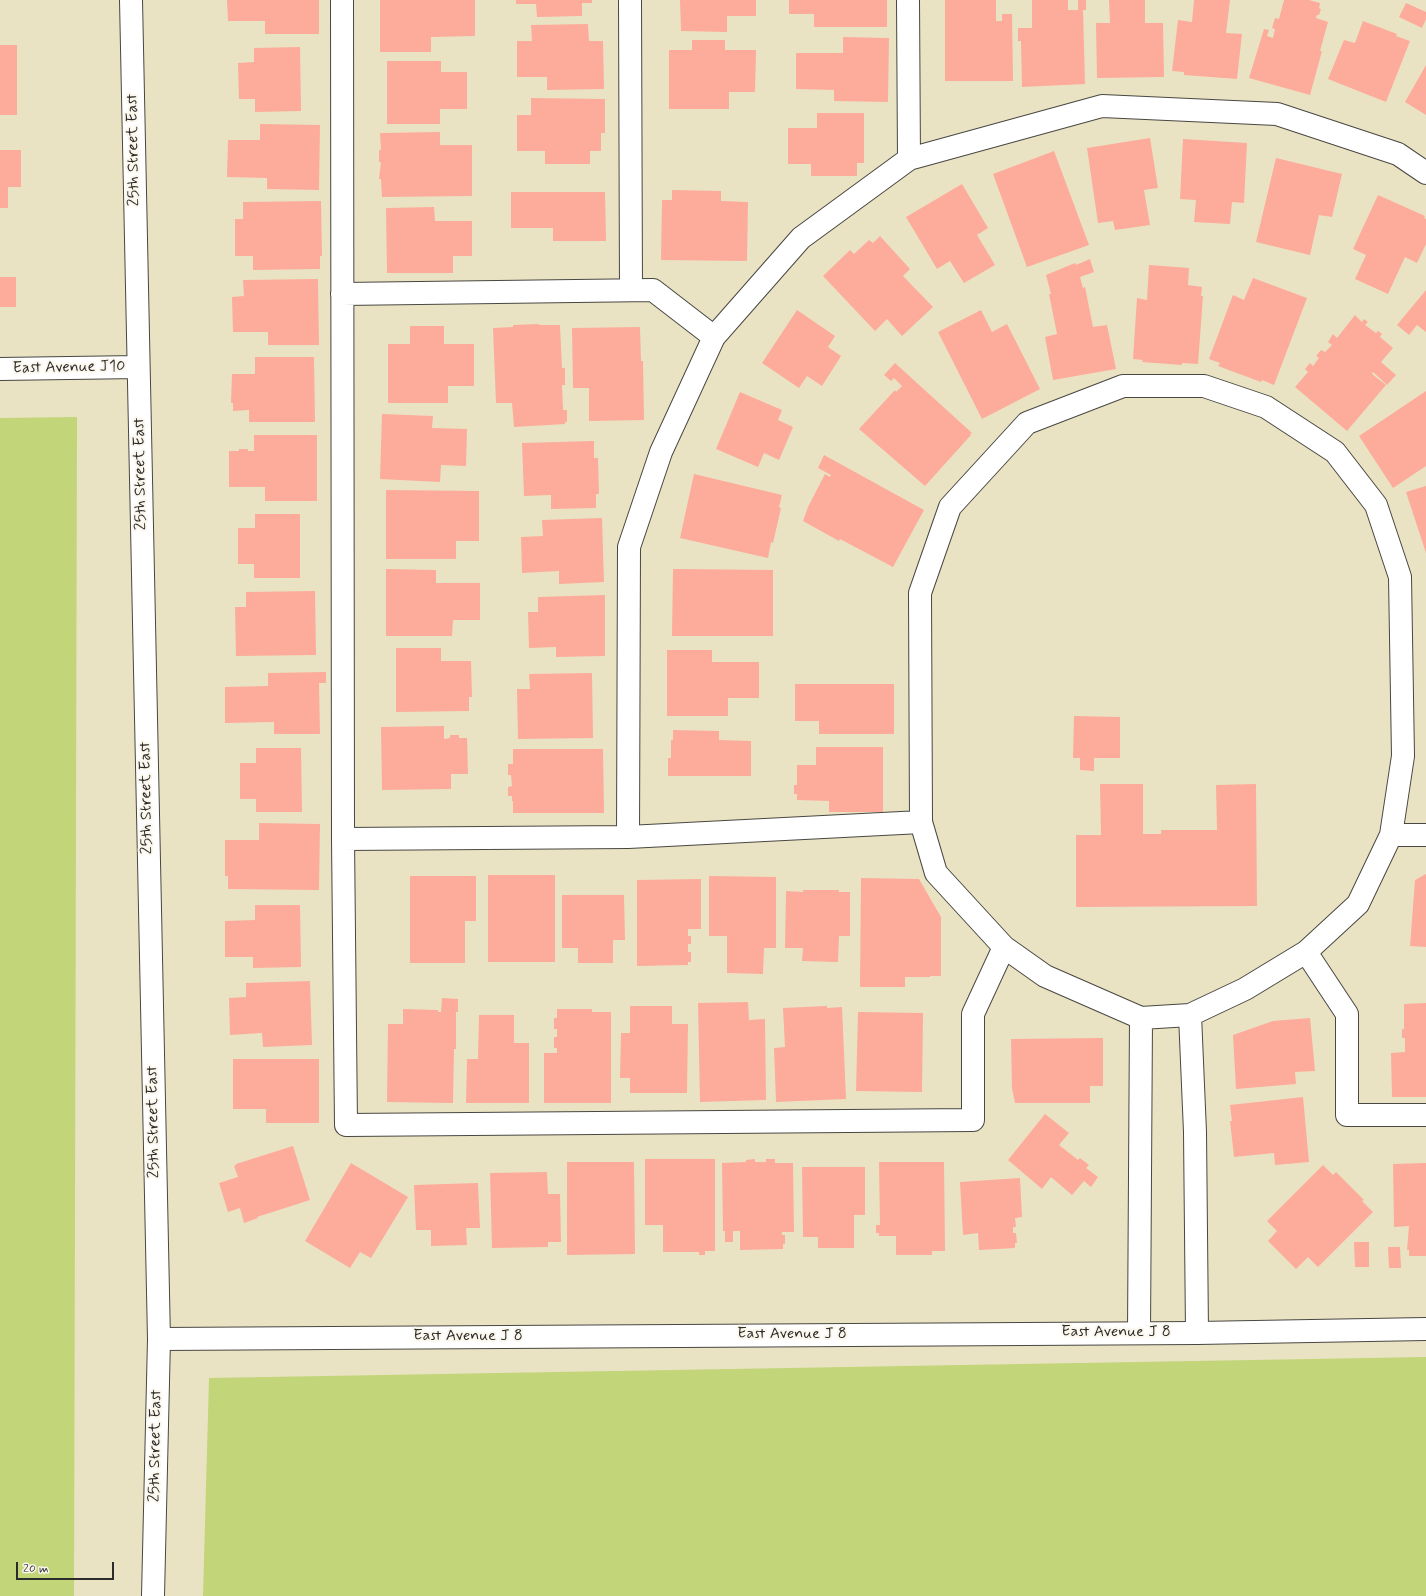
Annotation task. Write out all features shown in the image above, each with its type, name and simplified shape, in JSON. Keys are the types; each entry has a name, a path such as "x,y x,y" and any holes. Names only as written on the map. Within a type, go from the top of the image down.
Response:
{"street":[{"name":"25th Street East","path":"131,0 159,1339 153,1596"},
{"path":"342,0 343,839 346,1125 973,1120 973,1014 1004,947"},
{"path":"630,0 631,290"},
{"path":"908,0 909,159"},
{"path":"628,837 629,547 661,452 714,337 800,238 909,159 1102,106 1277,114 1398,154 1426,173"},
{"path":"342,294 653,290 714,337"},
{"name":"East Avenue J10","path":"0,369 138,367"},
{"path":"1123,386 1204,386 1266,408 1335,452 1376,505 1400,577 1403,756 1391,835 1358,904 1306,952 1245,989 1190,1016 1141,1018 1045,976 1004,947 936,873 921,822 920,593 950,507 1027,423 1123,386"},
{"path":"343,839 628,837 921,822"},
{"path":"1391,835 1426,835"},
{"path":"1306,952 1347,1014 1347,1115 1426,1115"},
{"path":"1190,1016 1195,1132 1197,1333"},
{"path":"1139,1333 1141,1018"},
{"name":"East Avenue J 8","path":"159,1339 1197,1333 1426,1329"}],"green space":[{"path":"77,417 74,1596 0,1596 0,418"},
{"path":"1426,1357 1426,1596 203,1596 209,1378"}],"building":[{"path":"227,0 319,0 319,34 265,34 265,21 228,21"},
{"path":"380,0 475,0 475,36 431,37 431,52 380,52"},
{"path":"516,0 592,0 592,3 582,3 582,16 537,17 536,4 516,4"},
{"path":"680,0 756,0 756,16 727,16 727,32 681,31"},
{"path":"789,0 887,0 887,27 814,27 814,14 789,14"},
{"path":"945,0 996,0 996,21 1002,21 1002,14 1012,14 1013,81 945,81"},
{"path":"1032,0 1068,0 1068,10 1078,10 1078,0 1086,0 1086,10 1083,10 1085,84 1022,87 1021,41 1018,41 1018,28 1032,28"},
{"path":"1109,0 1145,0 1145,23 1163,23 1164,77 1097,78 1096,23 1110,23"},
{"path":"1194,0 1230,0 1226,33 1242,34 1237,79 1184,75 1184,72 1172,71 1178,20 1192,22"},
{"path":"1284,0 1309,0 1320,3 1319,8 1321,9 1316,18 1328,22 1310,95 1249,78 1264,29 1269,30 1267,36 1273,38 1275,29 1272,28 1275,18 1279,19"},
{"path":"1406,3 1426,12 1426,19 1422,28 1399,17"},
{"path":"1363,21 1397,34 1396,36 1410,41 1386,102 1328,79 1344,40 1355,43"},
{"path":"588,24 589,41 603,41 604,89 547,90 547,77 517,77 517,41 532,41 531,25"},
{"path":"843,37 889,38 888,102 834,101 834,90 796,89 796,53 843,53"},
{"path":"692,40 725,40 725,50 756,50 755,92 729,92 729,109 669,109 669,50 692,50"},
{"path":"0,45 17,45 17,115 0,115"},
{"path":"300,47 301,111 255,112 255,99 239,99 238,63 254,62 254,48"},
{"path":"387,61 441,61 441,72 467,72 467,109 440,109 440,124 387,124"},
{"path":"1426,65 1426,115 1405,102"},
{"path":"531,98 605,99 605,133 601,133 601,151 590,151 590,164 545,164 545,151 517,151 517,115 531,115"},
{"path":"817,113 864,113 864,163 857,163 857,176 811,176 811,164 788,164 788,128 817,128"},
{"path":"260,124 320,125 319,190 267,189 267,178 227,177 228,140 260,140"},
{"path":"440,132 440,145 472,145 472,196 382,197 381,179 379,179 381,162 379,162 379,150 381,150 380,133"},
{"path":"1150,138 1158,188 1144,190 1150,225 1115,230 1113,221 1098,223 1087,148"},
{"path":"1183,139 1247,143 1244,203 1232,202 1230,224 1194,222 1196,200 1180,199"},
{"path":"0,150 21,150 21,187 8,187 8,208 0,208"},
{"path":"1054,151 1089,245 1027,267 993,174"},
{"path":"1276,158 1342,174 1332,217 1319,215 1310,255 1256,242"},
{"path":"962,184 988,228 977,235 995,265 964,283 950,261 937,269 906,217"},
{"path":"672,190 721,191 721,201 748,202 747,261 661,260 662,200 672,200"},
{"path":"511,192 605,192 606,241 553,241 553,228 511,228"},
{"path":"1378,195 1425,216 1424,218 1426,219 1426,244 1417,263 1405,257 1388,294 1355,279 1366,255 1353,249"},
{"path":"321,201 322,256 320,256 320,269 253,270 253,256 235,256 235,219 243,219 243,202"},
{"path":"434,207 435,221 472,221 472,256 453,256 453,273 387,273 386,208"},
{"path":"880,236 910,269 903,276 933,307 902,336 887,319 875,331 823,276 850,250 854,254 869,240 873,243"},
{"path":"1090,259 1094,272 1080,277 1083,288 1085,287 1093,327 1107,325 1116,369 1053,380 1045,337 1057,334 1049,294 1051,294 1046,275 1075,263 1076,265"},
{"path":"1149,265 1189,268 1188,285 1202,287 1201,296 1203,296 1198,364 1182,363 1182,365 1142,362 1143,360 1133,359 1137,298 1147,300"},
{"path":"0,277 16,277 16,307 0,307"},
{"path":"1253,278 1307,298 1274,385 1262,380 1261,382 1218,366 1220,363 1209,359 1233,295 1244,300"},
{"path":"318,279 319,345 268,345 268,332 233,332 232,297 244,296 243,280"},
{"path":"1426,290 1426,332 1417,325 1409,335 1397,325"},
{"path":"797,310 835,336 828,347 841,356 822,386 807,376 799,388 762,363"},
{"path":"981,310 992,332 1007,324 1040,389 982,419 938,332"},
{"path":"1355,315 1362,322 1364,319 1368,322 1365,325 1376,333 1378,331 1382,334 1380,337 1393,348 1381,362 1396,375 1387,385 1373,372 1372,374 1386,385 1347,431 1295,387 1308,372 1305,369 1310,363 1313,366 1319,358 1316,356 1321,350 1325,352 1332,345 1328,342 1333,334 1337,338"},
{"path":"513,325 560,325 562,368 565,368 565,385 562,385 563,410 567,410 567,422 565,422 565,424 514,427 512,403 496,403 493,328 513,327"},
{"path":"410,326 444,326 444,344 474,344 474,386 448,386 448,403 388,403 388,344 410,344"},
{"path":"640,327 641,361 643,361 644,420 589,421 589,388 573,388 572,328"},
{"path":"255,357 314,357 315,422 249,422 249,410 233,411 233,403 231,403 232,374 255,374"},
{"path":"895,363 972,433 925,486 859,429 895,390 896,392 902,386 894,378 891,381 884,375"},
{"path":"1426,391 1426,466 1393,488 1359,436"},
{"path":"740,392 782,410 778,420 793,427 779,460 764,453 758,467 716,449"},
{"path":"382,414 433,416 432,428 467,429 466,466 441,465 440,482 380,479"},
{"path":"254,435 317,435 317,501 265,501 265,487 229,487 229,451 248,449 248,451 254,451"},
{"path":"594,441 594,458 598,458 599,494 596,494 596,508 551,509 551,495 524,496 522,443"},
{"path":"824,455 924,510 893,567 840,539 839,541 803,521 808,507 825,474 830,477 831,475 818,468"},
{"path":"694,474 782,495 779,507 781,508 768,558 680,538"},
{"path":"1426,486 1426,553 1406,492"},
{"path":"386,490 479,491 479,541 456,541 456,559 386,559"},
{"path":"255,514 300,514 300,578 254,578 254,564 238,564 238,528 255,528"},
{"path":"602,518 604,582 559,584 559,571 522,573 521,537 543,536 542,520"},
{"path":"386,569 436,570 436,583 480,583 480,620 453,620 452,636 386,636"},
{"path":"673,569 773,570 773,636 672,636"},
{"path":"315,591 316,655 236,656 235,607 246,607 246,592"},
{"path":"605,595 605,656 556,657 556,647 529,648 528,612 538,612 538,597"},
{"path":"396,648 441,648 441,661 471,661 472,697 469,697 469,711 396,712"},
{"path":"667,650 712,650 712,662 759,662 759,698 728,698 728,716 667,716"},
{"path":"326,672 326,683 319,683 320,734 274,734 274,722 225,723 225,687 268,686 268,673"},
{"path":"592,673 593,738 518,739 517,689 530,689 529,674"},
{"path":"795,684 894,684 894,734 819,734 819,721 795,721"},
{"path":"1074,716 1120,717 1120,758 1094,758 1094,771 1080,770 1080,758 1073,758"},
{"path":"444,726 444,739 450,738 450,735 459,735 459,738 467,738 468,774 451,774 451,789 382,790 381,727"},
{"path":"673,730 719,731 719,740 751,741 751,776 668,776 668,758 671,758 671,740 673,740"},
{"path":"816,747 883,747 883,812 829,812 829,801 797,800 797,794 794,794 794,785 797,785 797,765 816,765"},
{"path":"256,748 301,748 302,812 256,812 256,799 240,799 240,763 256,763"},
{"path":"513,749 603,749 604,813 513,813 512,796 508,796 508,787 512,786 511,775 508,775 508,764 513,764"},
{"path":"1100,784 1143,784 1143,834 1161,834 1161,830 1217,830 1216,785 1256,784 1257,906 1076,907 1076,835 1101,835"},
{"path":"259,823 320,824 319,890 228,889 228,876 225,876 225,840 259,840"},
{"path":"1426,874 1426,947 1410,946 1415,880"},
{"path":"488,875 555,875 555,962 488,962"},
{"path":"410,876 476,876 476,921 465,921 465,963 410,963"},
{"path":"709,876 776,877 776,948 764,948 763,974 727,973 727,936 709,936"},
{"path":"861,878 919,879 941,917 941,976 905,977 905,987 860,987"},
{"path":"701,879 701,929 688,929 688,936 691,936 691,944 688,944 688,952 691,952 691,962 688,962 688,965 637,966 637,880"},
{"path":"803,890 839,890 839,892 850,892 850,936 839,936 838,962 802,961 803,948 785,948 786,891 803,892"},
{"path":"562,895 624,895 625,940 613,940 613,963 578,963 578,948 562,948"},
{"path":"255,905 300,905 301,967 253,968 253,957 225,957 225,921 255,920"},
{"path":"310,981 312,1045 263,1047 262,1033 230,1035 229,998 246,997 246,983"},
{"path":"442,998 458,999 458,1012 456,1012 456,1049 454,1049 453,1103 387,1102 388,1024 403,1024 403,1009 438,1010 438,1012 441,1012"},
{"path":"748,1002 749,1020 765,1019 766,1100 700,1102 698,1003"},
{"path":"1426,1003 1426,1097 1392,1097 1391,1053 1405,1052 1405,1038 1402,1038 1402,1029 1404,1029 1404,1004"},
{"path":"630,1006 672,1006 672,1024 688,1024 687,1093 630,1093 630,1078 620,1078 621,1033 630,1033"},
{"path":"827,1006 827,1008 842,1007 846,1099 776,1102 774,1048 785,1047 783,1008"},
{"path":"557,1009 592,1009 592,1012 611,1012 611,1103 544,1103 544,1053 557,1053 557,1048 554,1048 554,1037 557,1037 557,1029 554,1029 554,1018 557,1018"},
{"path":"858,1012 923,1013 922,1092 856,1091"},
{"path":"479,1015 514,1015 514,1043 529,1043 529,1103 466,1103 467,1059 478,1059"},
{"path":"1310,1018 1315,1071 1295,1072 1296,1084 1236,1089 1233,1035 1273,1021"},
{"path":"1103,1038 1103,1086 1090,1086 1090,1103 1015,1103 1012,1088 1011,1039"},
{"path":"233,1059 319,1059 319,1123 266,1123 266,1109 233,1109"},
{"path":"1303,1097 1309,1162 1275,1165 1274,1153 1234,1157 1230,1121 1232,1121 1230,1105"},
{"path":"1045,1114 1069,1133 1059,1145 1078,1160 1080,1158 1089,1165 1086,1168 1098,1177 1091,1187 1084,1181 1072,1195 1051,1177 1042,1189 1008,1160"},
{"path":"293,1146 310,1200 257,1217 258,1218 244,1223 240,1208 228,1212 219,1183 238,1177 234,1166 236,1164"},
{"path":"645,1159 715,1159 715,1251 705,1251 705,1255 699,1255 699,1252 663,1252 663,1225 645,1225"},
{"path":"755,1159 755,1162 766,1162 766,1159 775,1159 775,1163 793,1163 794,1232 782,1232 782,1235 785,1235 785,1244 783,1244 783,1249 740,1250 740,1231 733,1231 733,1242 725,1242 725,1231 723,1231 722,1163 746,1162 746,1160"},
{"path":"567,1162 634,1162 635,1254 567,1255"},
{"path":"879,1162 944,1162 945,1251 932,1251 932,1255 896,1255 896,1236 879,1236 879,1233 876,1233 876,1225 880,1225"},
{"path":"351,1163 408,1197 371,1258 360,1252 350,1268 305,1241"},
{"path":"1426,1163 1426,1256 1409,1256 1409,1250 1407,1250 1409,1226 1394,1227 1393,1164"},
{"path":"1323,1165 1333,1175 1336,1172 1364,1200 1362,1201 1373,1212 1318,1267 1308,1257 1296,1269 1268,1241 1277,1231 1267,1221"},
{"path":"802,1167 865,1167 865,1215 854,1215 854,1248 818,1248 818,1237 803,1237"},
{"path":"547,1172 548,1194 560,1194 561,1242 548,1242 548,1247 492,1248 490,1173"},
{"path":"1020,1178 1022,1217 1015,1218 1016,1227 1013,1227 1013,1233 1016,1233 1017,1243 1015,1243 1015,1248 979,1250 978,1233 963,1235 960,1182"},
{"path":"478,1183 480,1228 466,1228 467,1245 431,1246 431,1230 416,1230 414,1185"},
{"path":"1354,1242 1369,1242 1369,1267 1355,1267"},
{"path":"1388,1247 1400,1247 1401,1268 1389,1268"}]}
